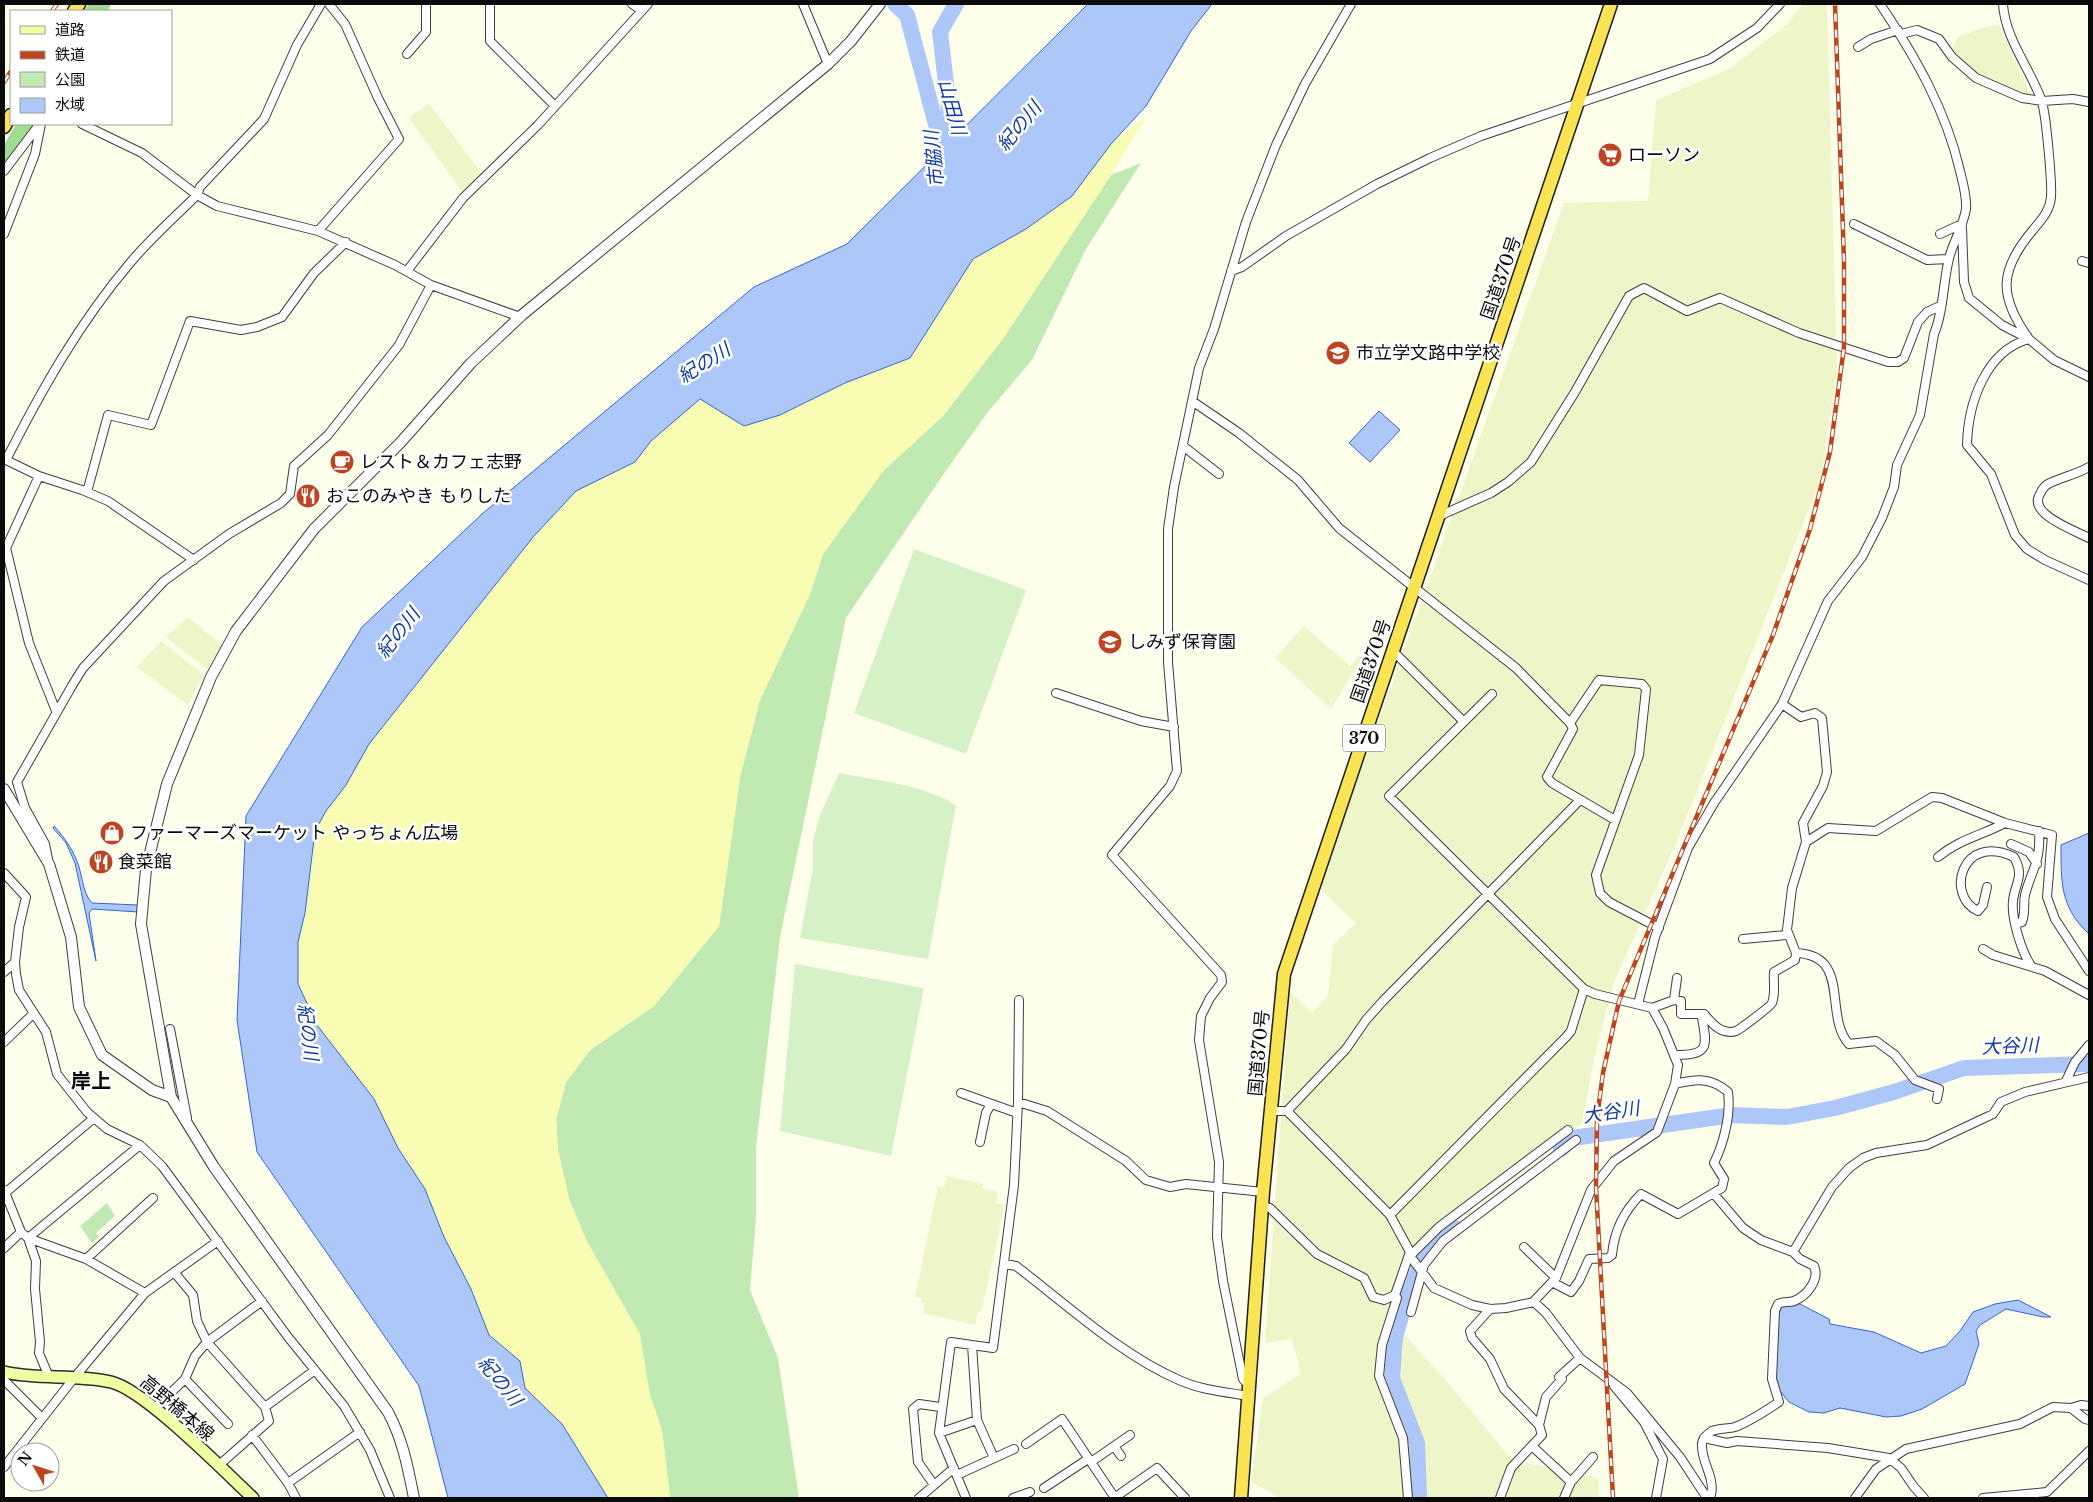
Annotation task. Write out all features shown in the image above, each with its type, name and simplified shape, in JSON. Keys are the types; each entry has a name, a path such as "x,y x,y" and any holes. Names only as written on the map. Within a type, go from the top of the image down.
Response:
{"highway":[{"name":"国道370号","path":"1241,1498 1264,1192 1284,974 1611,4"}],"main road":[{"name":"高野橋本線","path":"4,1372 74,1378 112,1383 125,1387 154,1409 253,1498"}],"street":[{"path":"194,560 108,501 40,476 5,460 36,400 70,342 130,263 197,195 200,187 264,119 297,44 321,4"},
{"path":"318,231 399,139 378,98 345,24 329,4"},
{"path":"407,54 426,32 426,4"},
{"path":"490,4 490,41 554,105"},
{"path":"632,4 642,11"},
{"path":"407,271 463,198 538,125 554,105 648,4"},
{"path":"803,4 828,64"},
{"path":"414,1498 406,1455 398,1431 388,1412 190,1130 171,1097 141,924 146,869 167,784 211,677 236,631 314,529 401,442 471,363 520,317 828,64 851,41 880,4"},
{"path":"1250,1391 1243,1379 1223,1281 1217,1237 1219,1162 1199,1029 1201,1016 1210,998 1222,982 1221,975 1112,855 1175,779 1177,771 1168,662 1168,529 1199,368 1246,222 1276,145 1305,84 1351,4"},
{"path":"1231,271 1242,267 1286,236 1377,184 1430,158 1481,136 1710,59 1757,28 1780,4"},
{"path":"1638,1004 1659,928 1688,848 1714,803 1782,704 1828,602 1862,557 1882,518 1894,487 1897,465 1920,415 1934,334 1939,323 1948,259 1962,224 1966,208 1965,192 1956,152 1943,114 1900,32 1880,4"},
{"path":"2003,4 2006,24 2042,101 2051,198 2044,216 2012,257 2007,272 2006,289 2015,316 2029,339"},
{"path":"1858,47 1871,39 1917,30 1939,39 1952,57 1976,78 2000,86 2022,98 2042,101 2073,99 2089,102"},
{"path":"4,171 40,125"},
{"path":"4,234 35,154 41,125"},
{"path":"84,125 142,153 197,195 216,206 318,231 407,271 431,285 520,317"},
{"path":"1854,224 1927,260 1948,259"},
{"path":"1940,234 1962,224"},
{"path":"1962,224 1964,282 1970,298 2002,325 2029,339 2054,360 2089,377"},
{"path":"87,492 108,414 151,425 190,321 241,330 257,327 282,317 314,273 346,242"},
{"path":"171,1097 152,1090 131,1076 102,1055 98,1048 80,1007 71,937 49,864 45,844 25,808 17,782 56,711 83,668 164,581 228,534 281,503 290,494 294,466 328,435 399,345 431,285"},
{"path":"1439,516 1491,493 1508,482 1531,462 1580,384 1629,296 1644,288 1687,311 1720,298 1799,332 1888,362 1898,362 1904,358 1918,322 1927,312 1940,306"},
{"path":"2029,339 2015,343 1997,359 1984,376 1969,420 1967,445 1991,474 2015,535 2027,549 2045,560 2089,580"},
{"path":"1192,401 1239,433 1298,480 1339,528 1516,668 1570,723 1573,729 1547,777 1552,783 1615,820"},
{"path":"1183,446 1219,474"},
{"path":"2089,467 2078,474 2050,482 2037,497 2039,507 2044,514 2089,538"},
{"path":"40,476 6,548 29,642 56,711"},
{"path":"1393,651 1464,722"},
{"path":"1570,723 1599,680 1642,684 1646,689 1640,755 1596,875 1600,893 1619,909 1659,928"},
{"path":"1056,692 1141,721 1174,727"},
{"path":"1492,694 1389,796 1584,989 1595,994 1652,1008 1674,1000 1681,1001 1681,1014 1704,1014 1723,1031 1738,1030 1746,1022 1766,1011 1772,1004 1774,972 1794,960 1796,953 1787,935 1792,888 1806,842 1803,823 1823,786 1827,772 1822,718 1815,713 1802,717 1782,704"},
{"path":"4,789 49,864"},
{"path":"1806,842 1828,828 1876,831 1932,797 1942,798 2005,823 2052,835 2047,897 2055,919 2089,972"},
{"path":"1287,1111 1346,1049 1366,1020 1382,1002 1580,800"},
{"path":"1938,857 1954,844 1983,834 2005,823"},
{"path":"2016,924 2022,922 2026,906 2024,898 2038,864 2039,831"},
{"path":"2011,844 2029,852 2038,864"},
{"path":"1986,887 1983,905 1978,911 1972,908 1966,900 1961,878 1962,869 1968,861 1974,855 1992,851 2014,857 2019,867 2020,880 2013,902 2016,924 2025,958 2032,967"},
{"path":"4,873 26,897 19,927 15,962 19,990 46,1032 57,1074 87,1112 107,1128 140,1145 162,1166 262,1301 344,1406 360,1432 390,1498"},
{"path":"1743,939 1787,935"},
{"path":"1983,949 1993,955 2045,971 2089,995"},
{"path":"1796,953 1814,956 1830,974 1834,983 1838,1025 1842,1037 1849,1044 1876,1042 1885,1047 1915,1080 1938,1089 1937,1099"},
{"path":"4,972 15,962"},
{"path":"1674,1000 1677,978"},
{"path":"1390,1215 1566,1037 1571,1031 1584,989"},
{"path":"966,1498 939,1433 940,1407 951,1342 993,1348 1014,1185 1018,1102 1019,1000"},
{"path":"1272,1111 1287,1111 1390,1215 1412,1258 1434,1288 1472,1305 1490,1309 1506,1308 1533,1302 1554,1280 1591,1190 1614,1161 1657,1132 1675,1084 1678,1065 1675,1054 1652,1008"},
{"path":"4,1042 34,1013"},
{"path":"1675,1054 1695,1055 1702,1052 1706,1046 1702,1018 1704,1014"},
{"path":"170,1029 180,1090 190,1130"},
{"path":"2066,1081 2075,1062 2089,1045"},
{"path":"1793,1252 1806,1227 1832,1187 1849,1168 1863,1158 1927,1145 1993,1114 2001,1102 2025,1092 2089,1077"},
{"path":"1524,1247 1554,1280 1571,1292 1579,1281 1589,1259 1608,1258 1612,1255 1614,1236 1620,1223 1642,1194 1678,1214 1722,1188 1724,1178 1714,1163 1724,1136 1729,1102 1728,1092 1712,1081 1706,1080 1675,1084"},
{"path":"961,1093 1017,1114"},
{"path":"1018,1102 1047,1111 1126,1161 1146,1180 1170,1187 1186,1184 1264,1192"},
{"path":"980,1142 986,1113 990,1104"},
{"path":"94,1118 5,1191 21,1232 28,1238 86,1259 145,1292"},
{"path":"1408,1498 1403,1438 1379,1376 1382,1344 1397,1298 1395,1295 1412,1258 1439,1227 1568,1130"},
{"path":"1411,1312 1421,1269 1444,1241 1576,1140"},
{"path":"28,1238 140,1145"},
{"path":"1533,1302 1546,1313 1580,1358 1627,1393 1680,1457 1707,1498 1711,1494 1714,1484 1704,1463 1701,1444 1704,1438 1713,1430 1728,1428 1756,1418 1779,1402 1772,1379 1775,1311 1778,1304 1795,1301 1814,1284 1817,1271 1814,1266 1800,1259 1793,1252 1761,1240 1743,1228 1714,1194"},
{"path":"86,1259 153,1198"},
{"path":"1263,1206 1270,1208 1318,1254 1364,1278 1373,1297 1384,1300 1395,1295"},
{"path":"4,1248 21,1232"},
{"path":"28,1238 36,1261 35,1289 40,1342 39,1353 49,1377"},
{"path":"4,1467 145,1292 218,1242"},
{"path":"1005,1264 1016,1266 1118,1344 1178,1380 1204,1389 1250,1391"},
{"path":"174,1272 193,1296 197,1321 208,1342 265,1407 269,1421 218,1466"},
{"path":"154,1409 185,1379 195,1356 208,1342 262,1301"},
{"path":"1490,1309 1470,1331 1472,1338 1490,1359 1504,1389 1539,1425 1542,1435 1511,1468 1500,1498"},
{"path":"972,1345 977,1420 994,1458"},
{"path":"1539,1425 1546,1397 1562,1379 1559,1377 1580,1358"},
{"path":"265,1407 315,1370"},
{"path":"185,1379 228,1424"},
{"path":"4,1380 42,1418"},
{"path":"1613,1381 1614,1387 1644,1422 1662,1459 1656,1498"},
{"path":"934,1485 918,1462 913,1409 919,1404 940,1407"},
{"path":"1855,1498 1876,1468 1889,1458 1906,1450 2020,1424 2052,1408 2089,1406"},
{"path":"2071,1408 2089,1420"},
{"path":"1026,1444 1062,1419 1115,1498 1157,1468 1185,1498"},
{"path":"939,1433 977,1420"},
{"path":"1728,1428 1735,1441"},
{"path":"288,1483 360,1432"},
{"path":"252,1435 288,1483 296,1498"},
{"path":"1044,1488 1130,1435"},
{"path":"1704,1438 1727,1443 1735,1441 1828,1448 1889,1458 1902,1468 1914,1488 1924,1498"},
{"path":"1114,1446 1121,1456"},
{"path":"1533,1446 1571,1482"},
{"path":"918,1498 956,1471 1014,1449"},
{"path":"1983,1498 2047,1492 2089,1451"},
{"path":"1564,1498 1571,1482 1593,1457"},
{"path":"1013,1498 1030,1492"}],"shaded area":[{"path":"88,4 111,4 108,10 85,10"},
{"path":"1803,4 1827,4 1837,370 1820,481 1675,846 1614,982 1595,1055 1582,1123 1440,1225 1413,1247 1399,1272 1387,1316 1444,1378 1512,1460 1598,1478 1599,1498 1280,1498 1251,1482 1263,1398 1301,1374 1292,1339 1265,1343 1290,991 1312,1013 1328,995 1333,945 1356,923 1319,888 1564,203 1648,201 1656,100 1729,69 1787,24"},
{"path":"1999,25 2031,95 2020,93 1981,76 1955,53 1952,48 1958,37 1985,27"},
{"path":"429,103 483,175 463,193 409,118"},
{"path":"15,125 36,125 4,166 4,145"},
{"path":"914,549 1026,590 966,754 854,713"},
{"path":"188,617 222,645 208,670 166,637"},
{"path":"1304,626 1350,666 1360,655 1363,657 1331,709 1275,658"},
{"path":"161,641 204,675 188,705 137,667"},
{"path":"839,773 916,788 931,793 956,806 928,959 800,938 813,868 813,840 820,815"},
{"path":"795,964 924,988 891,1156 780,1131"},
{"path":"947,1176 983,1184 982,1188 998,1192 996,1203 1005,1205 981,1312 978,1312 975,1325 923,1313 925,1303 921,1302 922,1298 915,1297 938,1186 944,1187"}],"green space":[{"path":"1141,163 1086,249 1032,360 987,413 846,618 780,937 756,1147 756,1218 750,1290 778,1358 799,1498 670,1498 662,1431 650,1395 569,1199 558,1150 556,1119 566,1082 590,1050 654,1006 719,926 740,777 760,700 810,594 823,554 884,470 943,416 1002,340 1111,175"},
{"path":"107,1203 115,1216 96,1233 99,1237 92,1243 80,1226"}],"sand":[{"path":"1145,118 1111,175 1005,336 943,416 884,470 823,554 810,594 760,700 740,777 719,926 654,1006 590,1050 566,1082 556,1119 558,1150 569,1199 587,1241 640,1334 650,1395 662,1431 670,1498 608,1498 562,1424 525,1388 520,1361 489,1335 471,1289 444,1237 425,1189 344,1061 317,1025 298,984 298,942 305,913 315,831 326,811 346,785 369,744 420,676 451,642 534,536 576,491 635,462 651,441 700,399 845,383 910,358 973,258 1026,229 1072,196 1111,143"}],"water":[{"name":"紀の川","path":"1088,4 1212,4 1191,31 1146,106 1111,144 1072,196 1026,229 973,259 910,358 845,383 780,415 744,426 700,399 651,441 635,462 576,491 534,536 369,744 346,785 326,811 315,831 305,913 298,942 298,984 317,1025 374,1099 398,1148 425,1189 444,1237 471,1289 489,1335 520,1361 525,1388 562,1424 608,1498 448,1498 419,1386 257,1152 237,1020 246,816 362,627 482,514 754,287 847,244"},
{"path":"1379,411 1400,430 1370,462 1349,443"},
{"path":"54,826 65,840 75,856 85,891 92,903 138,905 138,912 92,909 89,913 96,961 75,863 66,843 53,828"},
{"path":"2089,833 2089,934 2079,924 2067,904 2062,882 2061,845"},
{"path":"2018,1300 2051,1317 2006,1309 1980,1325 1976,1331 1979,1344 1965,1384 1922,1409 1901,1416 1886,1417 1840,1408 1824,1413 1809,1412 1789,1402 1780,1391 1772,1363 1774,1319 1784,1302 1800,1304 1829,1319 1830,1324 1874,1332 1921,1353 1946,1346 1960,1331 1973,1312 1995,1304"}],"waterway":[{"name":"山田川","path":"895,4 907,15 948,170"},
{"name":"市脇川","path":"955,161 940,32 956,4"},
{"name":"大谷川","path":"1561,1149 1573,1138 1732,1115 1787,1117 1835,1108 1894,1092 1964,1068 2089,1064"},
{"name":"大谷川","path":"1419,1498 1417,1443 1392,1378 1395,1337 1405,1303 1426,1250 1455,1228"}],"railway":[{"path":"53,10 57,4"},
{"path":"1613,1498 1596,1187 1597,1118 1603,1073 1619,1001 1773,635 1810,529 1830,452 1844,347 1844,260 1835,4"},
{"path":"4,82 10,73"}],"place":[{"name":"ローソン","path":"1610,155"},
{"name":"市立学文路中学校","path":"1338,353"},
{"name":"レスト＆カフェ志野","path":"342,462"},
{"name":"おこのみやき もりした","path":"308,496"},
{"name":"しみず保育園","path":"1110,642"},
{"name":"ファーマーズマーケット やっちょん広場","path":"112,833"},
{"name":"食菜館","path":"101,862"}],"district":[{"name":"岸上","path":"91,1081"}]}
